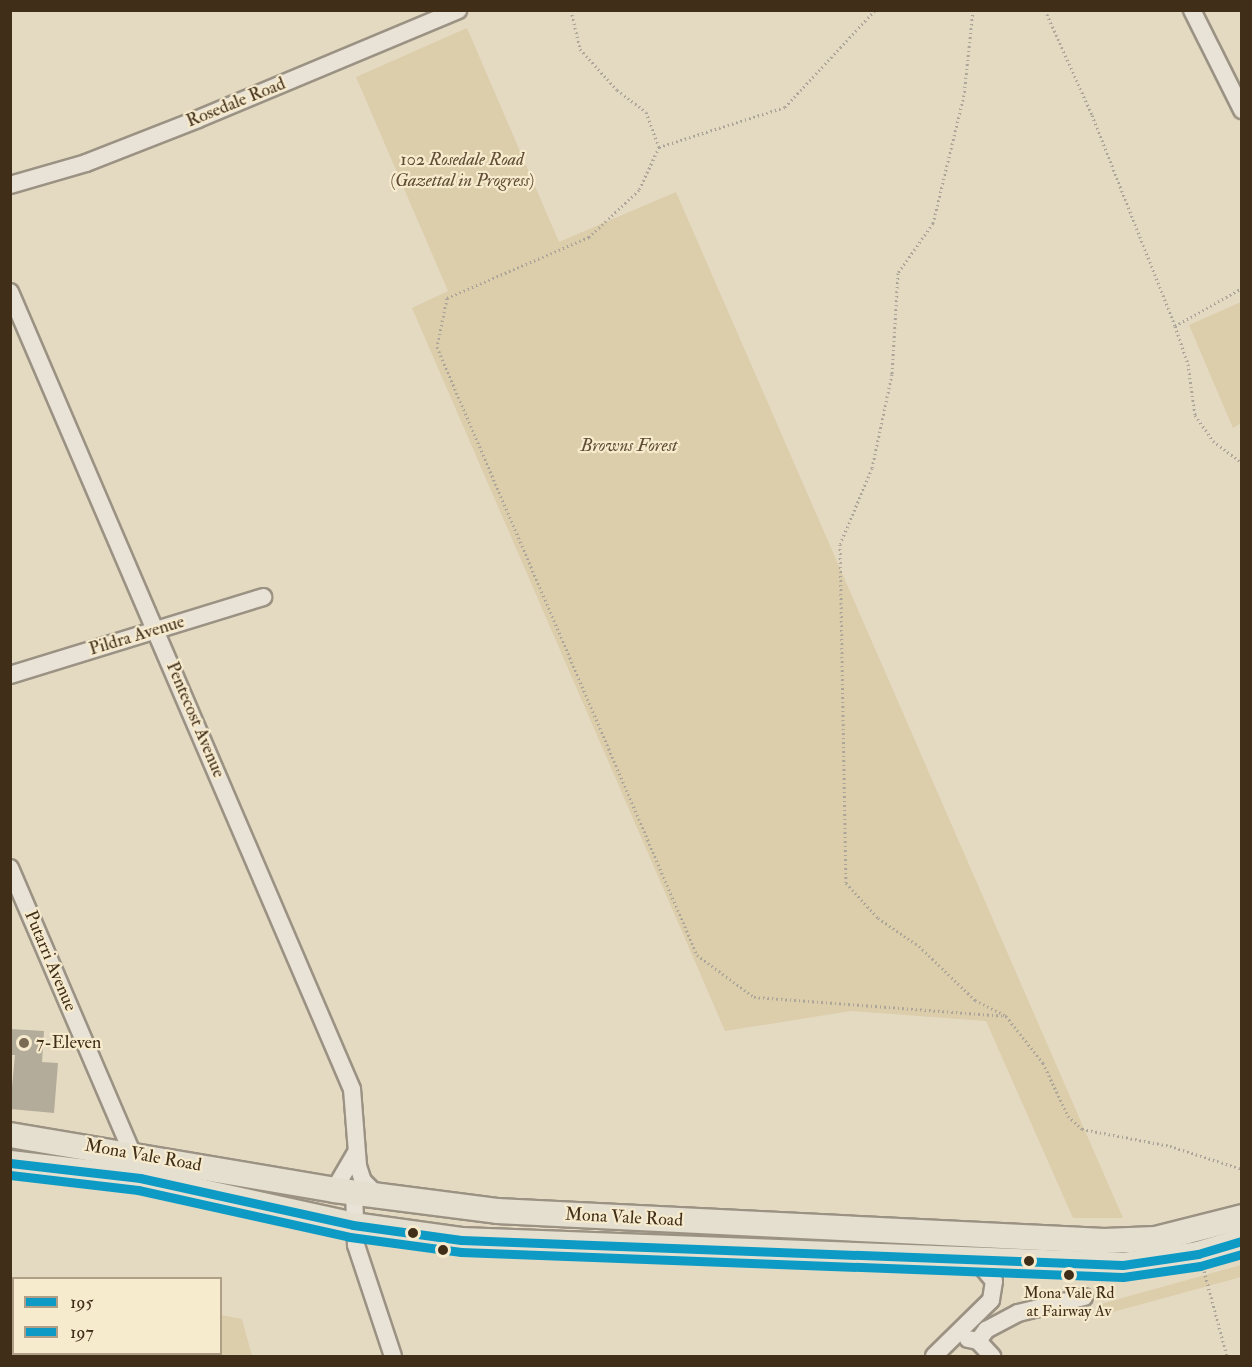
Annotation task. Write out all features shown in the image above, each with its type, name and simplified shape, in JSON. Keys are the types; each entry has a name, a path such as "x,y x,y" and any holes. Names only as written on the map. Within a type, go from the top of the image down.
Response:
{"highway":[{"name":"Mona Vale Road","path":"10,1135 132,1153 344,1191 497,1212 1104,1241 1156,1239 1242,1217"},
{"name":"Mona Vale Road","path":"10,1162 140,1178 353,1226 542,1244 1123,1265 1198,1254 1242,1241"}],"street":[{"name":"Rosedale Road","path":"10,185 86,163 198,119 458,10"},
{"path":"1192,10 1242,110"},
{"name":"Pentecost Avenue","path":"10,292 158,631 352,1089 355,1154 363,1181 378,1196"},
{"name":"Pildra Avenue","path":"10,675 263,597"},
{"name":"Putarri Avenue","path":"10,868 132,1153"},
{"path":"355,1154 344,1191 393,1356"},
{"path":"934,1356 956,1337 994,1291 990,1275 975,1258"},
{"path":"978,1341 987,1330 1018,1313 1084,1297"},
{"path":"956,1337 978,1341 992,1356"}],"path":[{"path":"571,10 580,49 617,90 646,112 659,147 639,190 589,237 447,298 437,347 697,955 754,997 1006,1016"},
{"path":"659,147 785,107 875,10"},
{"path":"973,10 964,95 933,223 898,273 892,374 873,468 840,544 847,802 843,849 846,883 878,918 919,946 975,1000 1006,1016 1043,1064 1068,1116 1082,1129 1170,1146 1242,1169"},
{"path":"1045,10 1092,115 1175,326 1188,363 1195,415 1212,441 1242,463"},
{"path":"1175,326 1242,288"},
{"path":"1203,1267 1227,1356"}],"green space":[{"name":"Browns Forest","path":"467,28 559,242 676,192 1123,1218 1073,1218 986,1021 851,1011 725,1031 412,308 448,291 356,77"},
{"path":"1241,302 1241,423 1233,428 1189,325"},
{"path":"1241,1265 1241,1277 1102,1315 1097,1305"},
{"path":"222,1315 242,1319 252,1356 11,1356 12,1318 12,1355 222,1355"}],"building":[{"path":"10,1029 44,1031 42,1062 58,1063 54,1113 10,1109 15,1055 10,1055"}],"transit line":[{"name":"195","path":"10,1163 140,1178 353,1225 461,1240 1123,1265 1198,1254 1242,1241"},
{"name":"197","path":"10,1175 138,1190 350,1237 461,1252 1123,1277 1200,1266 1242,1254"}],"place":[{"name":"7-Eleven","path":"24,1043"},
{"name":"Mona Vale Rd at Fairway Av","path":"1069,1275"}],"park label":[{"name":"102 Rosedale Road (Gazettal in Progress)","path":"462,171"}]}
